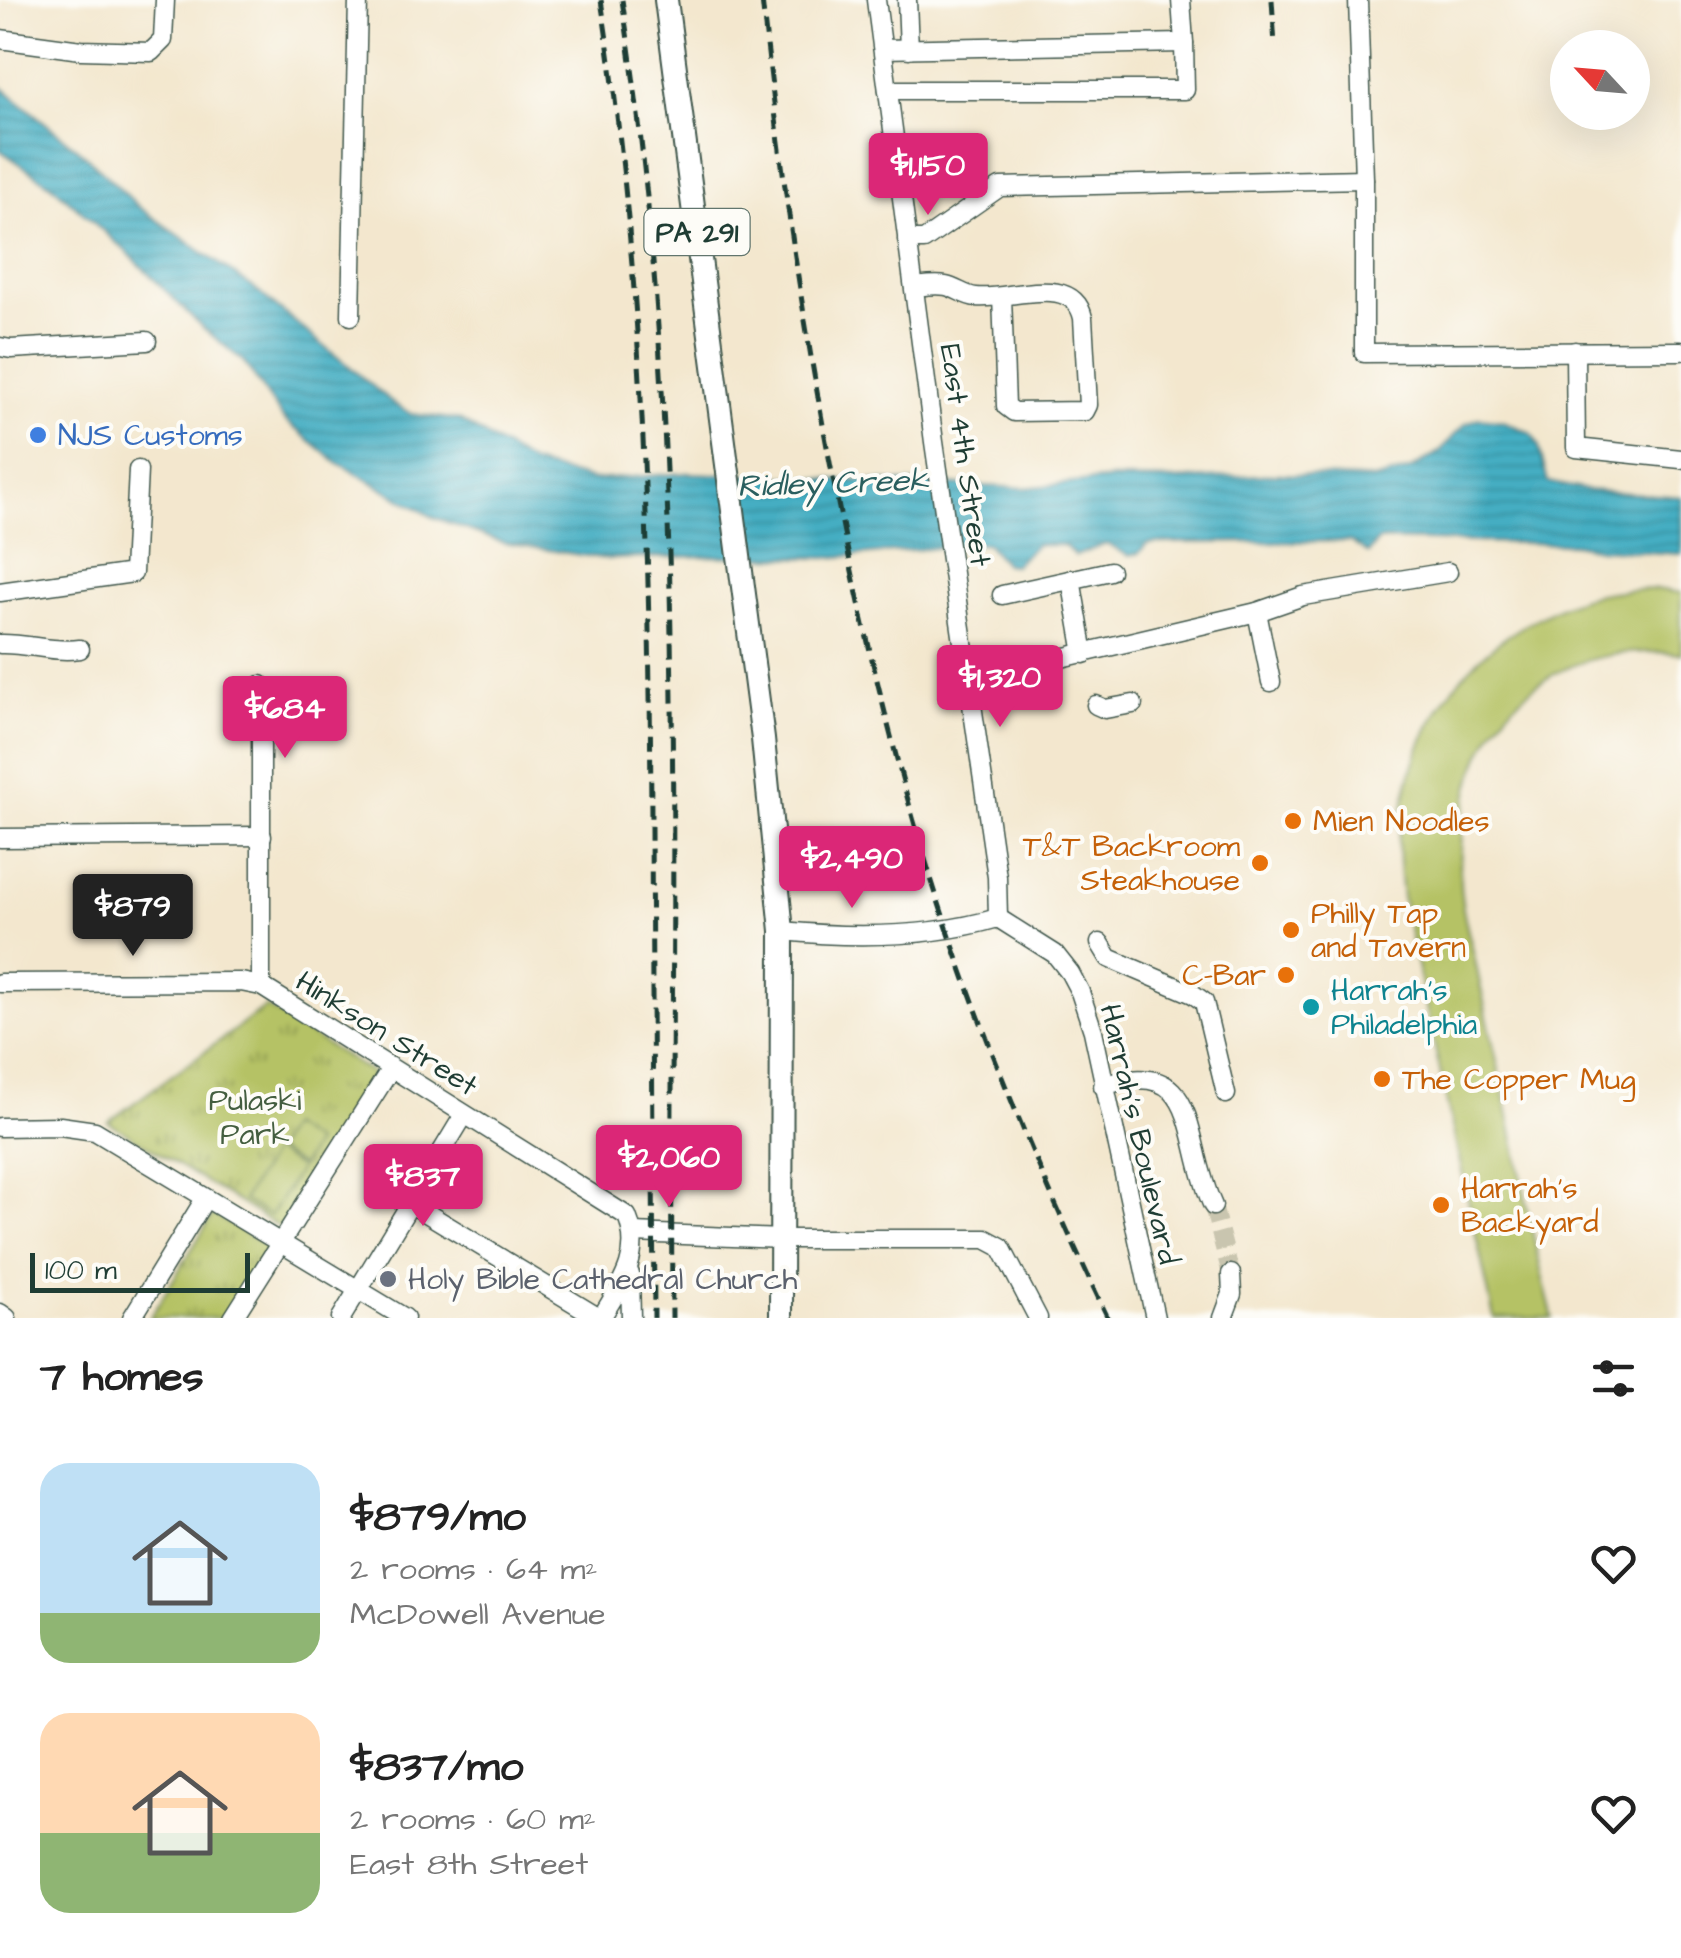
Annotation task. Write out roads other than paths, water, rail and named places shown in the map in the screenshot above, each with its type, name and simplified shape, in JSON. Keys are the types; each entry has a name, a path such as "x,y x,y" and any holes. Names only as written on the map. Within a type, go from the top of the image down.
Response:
{"main road":[{"name":"PA 291","path":"666,0 763,739 782,930 780,1318"}],"street":[{"path":"0,39 81,50 151,52 163,40 165,0"},
{"path":"351,316 358,0"},
{"name":"East 4th Street","path":"876,0 954,590 997,877 998,918"},
{"path":"908,0 909,48"},
{"path":"888,90 1185,90 1180,0"},
{"path":"1358,0 1364,353 1681,350"},
{"path":"882,49 1184,43"},
{"path":"908,240 924,240 1000,188 1364,179"},
{"path":"914,287 939,285 978,298 1002,296 1060,292 1080,306 1088,405 1085,412 1014,412 1006,406 1002,296"},
{"path":"0,347 146,340"},
{"path":"1575,352 1576,448 1681,459"},
{"path":"0,592 133,573 138,470"},
{"path":"1002,595 1110,570"},
{"path":"968,680 1257,612 1303,596 1448,572"},
{"path":"1072,579 1084,654"},
{"path":"1257,612 1271,682"},
{"path":"0,644 52,650 80,648"},
{"path":"0,982 241,982 261,986 261,685"},
{"path":"1096,705 1105,709 1132,704"},
{"path":"0,838 262,836"},
{"path":"782,930 876,934 967,927 998,918"},
{"name":"Harrah's Boulevard","path":"998,918 1038,940 1070,973 1090,1020 1155,1318"},
{"path":"1100,943 1109,958 1204,1002 1226,1094"},
{"name":"Hinkson Street","path":"261,986 627,1216 634,1233"},
{"path":"233,1318 390,1070"},
{"path":"1103,1086 1142,1077 1154,1078 1174,1089 1213,1206"},
{"path":"340,1318 464,1115"},
{"path":"0,1126 95,1130 405,1318"},
{"path":"132,1318 205,1198"},
{"path":"410,1203 600,1318 630,1270"},
{"path":"631,1318 634,1233 782,1239 986,1239 1001,1247 1038,1318"},
{"path":"1223,1318 1232,1294 1231,1274"},
{"path":"0,1314 7,1318"}],"water":[{"name":"Ridley Creek","path":"0,86 86,156 140,208 255,289 393,403 411,414 459,420 532,464 593,480 687,473 1025,488 1113,479 1279,474 1377,479 1410,470 1440,451 1465,424 1479,418 1503,421 1531,433 1538,444 1548,482 1586,490 1681,497 1681,554 1574,544 1388,540 1378,541 1368,553 1349,541 1156,543 1147,544 1139,553 1129,556 1106,544 1075,556 1064,545 1036,545 1014,565 1005,564 986,543 827,558 607,559 504,543 433,517 338,463 284,420 244,362 54,187 0,150"}],"tunnel":[{"path":"1213,1206 1231,1274"}],"railway":[{"path":"601,0 627,206 642,413 650,724 654,1318"},
{"path":"622,0 644,164 667,493 673,823 672,1318"},
{"path":"762,0 803,309 840,514 886,717 932,881 976,1008 1052,1198 1108,1318"},
{"path":"1272,0 1275,45"}],"place":[{"name":"NJS Customs","path":"38,435"},
{"name":"Mien Noodles","path":"1293,821"},
{"name":"T&T Backroom Steakhouse","path":"1260,863"},
{"name":"Philly Tap and Tavern","path":"1291,930"},
{"name":"C-Bar","path":"1286,975"},
{"name":"Harrah's Philadelphia","path":"1311,1007"},
{"name":"The Copper Mug","path":"1382,1079"},
{"name":"Harrah’s Backyard","path":"1441,1205"},
{"name":"Holy Bible Cathedral Church","path":"388,1279"}],"park label":[{"name":"Pulaski Park","path":"255,1117"}]}
